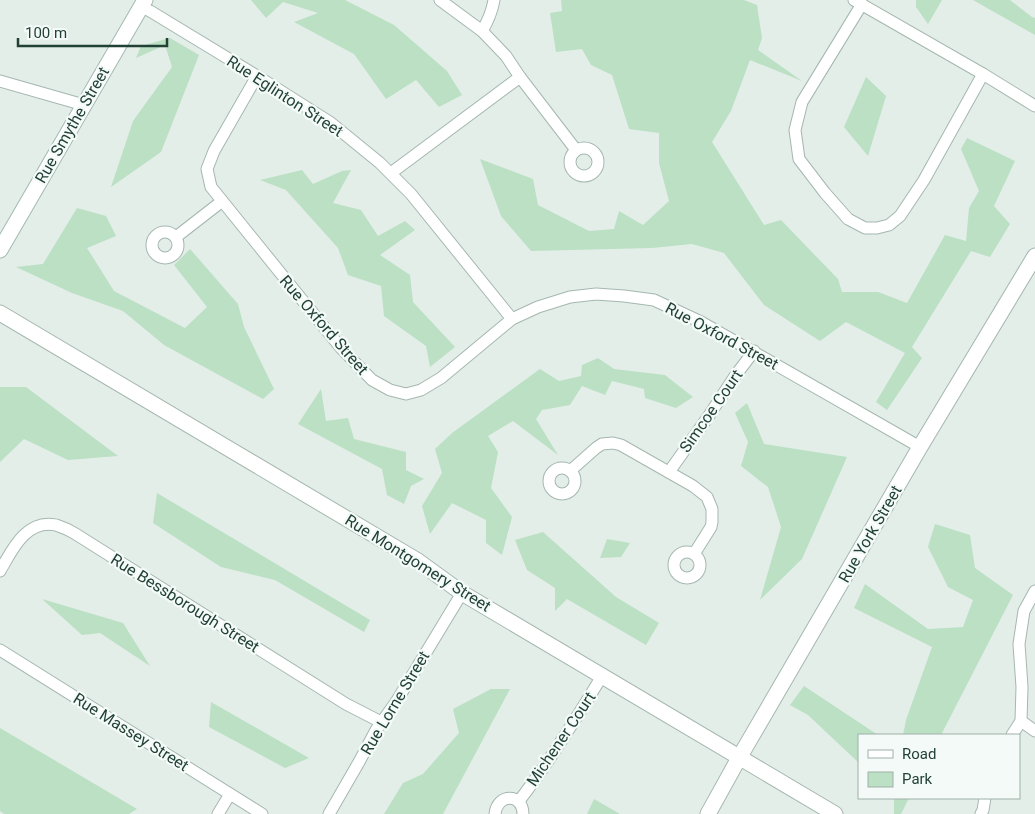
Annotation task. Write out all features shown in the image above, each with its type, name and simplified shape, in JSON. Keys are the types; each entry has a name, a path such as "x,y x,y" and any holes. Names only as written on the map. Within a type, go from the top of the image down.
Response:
{"street":[{"path":"440,0 482,31 506,56 576,150"},
{"path":"482,31 488,21 494,0"},
{"path":"983,74 924,180 900,216 889,225 865,228 848,219 825,193 799,158 795,130 802,102 858,2 983,74 1035,106"},
{"name":"Rue Eglinton Street","path":"142,4 150,11 331,123 391,173 411,194 512,319"},
{"name":"Rue Smythe Street","path":"0,250 142,4"},
{"name":"Rue Oxford Street","path":"257,76 214,151 207,169 211,187 341,348 372,380 390,390 406,394 421,390 441,378 512,319 538,307 570,297 596,294 624,296 654,300 701,322 920,447"},
{"path":"391,173 520,77"},
{"path":"0,81 84,105"},
{"path":"176,237 222,202"},
{"name":"Rue York Street","path":"708,814 920,447 1035,256"},
{"name":"Rue Montgomery Street","path":"0,313 418,561 462,593 835,814"},
{"name":"Simcoe Court","path":"669,472 754,351"},
{"path":"570,471 602,444 613,443 628,448 693,486 707,497 712,509 711,527 694,554"},
{"name":"Rue Bessborough Street","path":"0,571 15,545 28,532 40,525 56,525 74,533 346,704 381,722"},
{"path":"1013,734 1021,721 1022,687 1019,644 1024,611 1035,591"},
{"name":"Rue Lorne Street","path":"329,814 381,722 416,671 462,593"},
{"name":"Rue Massey Street","path":"0,650 262,814"},
{"name":"Michener Court","path":"518,801 531,786 563,740 602,676"},
{"path":"1021,721 1035,731"},
{"path":"218,814 230,794"},
{"name":"Michener Court","path":"495,814 496,808 502,800 509,798 518,801 523,807 523,814"},
{"path":"981,814 984,799"}],"green space":[{"path":"251,0 345,0 394,25 447,71 462,95 439,107 416,80 386,99 354,54 294,22 318,13 283,2 266,18"},
{"path":"561,0 744,0 757,5 762,38 758,50 802,81 750,60 731,111 712,142 764,225 781,220 838,279 842,292 878,292 907,303 945,235 966,241 969,208 979,191 961,149 967,138 1015,161 994,206 1010,224 990,257 971,251 912,347 922,358 887,410 876,402 905,353 846,322 820,341 764,305 724,253 692,244 652,248 531,251 501,216 480,159 533,179 538,205 589,231 614,229 619,211 643,225 669,201 659,163 659,133 629,129 612,75 591,65 582,49 556,52 550,13 562,11"},
{"path":"916,0 942,0 928,24 916,7"},
{"path":"973,0 1010,0 1035,18 1035,35"},
{"path":"170,38 199,55 161,152 111,187 133,121 172,67 165,45 136,58 141,46"},
{"path":"866,77 886,96 868,156 844,127"},
{"path":"302,170 313,184 342,171 351,170 333,203 361,210 378,236 405,221 415,230 380,255 410,275 413,302 455,347 430,367 426,346 384,316 381,286 348,275 338,248 286,190 260,180"},
{"path":"77,208 106,216 116,236 87,248 114,291 185,328 207,307 174,265 190,249 238,304 244,327 274,389 263,399 164,345 123,311 72,293 16,267 43,264"},
{"path":"598,358 614,369 665,375 693,397 676,408 645,398 644,389 612,381 605,395 582,386 570,405 542,410 536,419 558,455 513,421 488,436 498,452 491,488 512,517 502,555 486,543 486,520 452,503 430,534 422,506 442,473 435,449 452,433 540,369 559,381 581,376 582,365"},
{"path":"0,387 26,387 118,456 68,460 24,439 0,462"},
{"path":"321,389 326,421 348,418 354,439 406,452 406,470 424,479 411,486 404,504 387,495 382,469 298,424"},
{"path":"747,403 764,444 847,457 802,559 760,600 781,527 768,487 741,466 748,442 735,413"},
{"path":"157,493 370,620 364,632 275,580 221,567 153,523"},
{"path":"935,524 970,535 975,568 1013,595 942,734 903,734 906,720 932,647 854,608 865,584 928,629 963,627 973,600 948,587 928,547"},
{"path":"543,532 616,597 659,623 646,645 567,599 555,611 555,588 527,570 515,540"},
{"path":"607,539 630,543 621,557 600,558"},
{"path":"42,599 123,623 150,666 100,633 82,635"},
{"path":"804,686 876,734 858,734 858,762 808,715 790,705"},
{"path":"491,689 510,689 443,814 384,814 403,783 423,774 459,733 453,709"},
{"path":"211,702 309,758 285,768 209,727"},
{"path":"0,728 137,809 129,814 4,814 0,811"},
{"path":"594,799 620,814 587,814"},
{"path":"894,799 908,799 901,814 894,814"}]}
